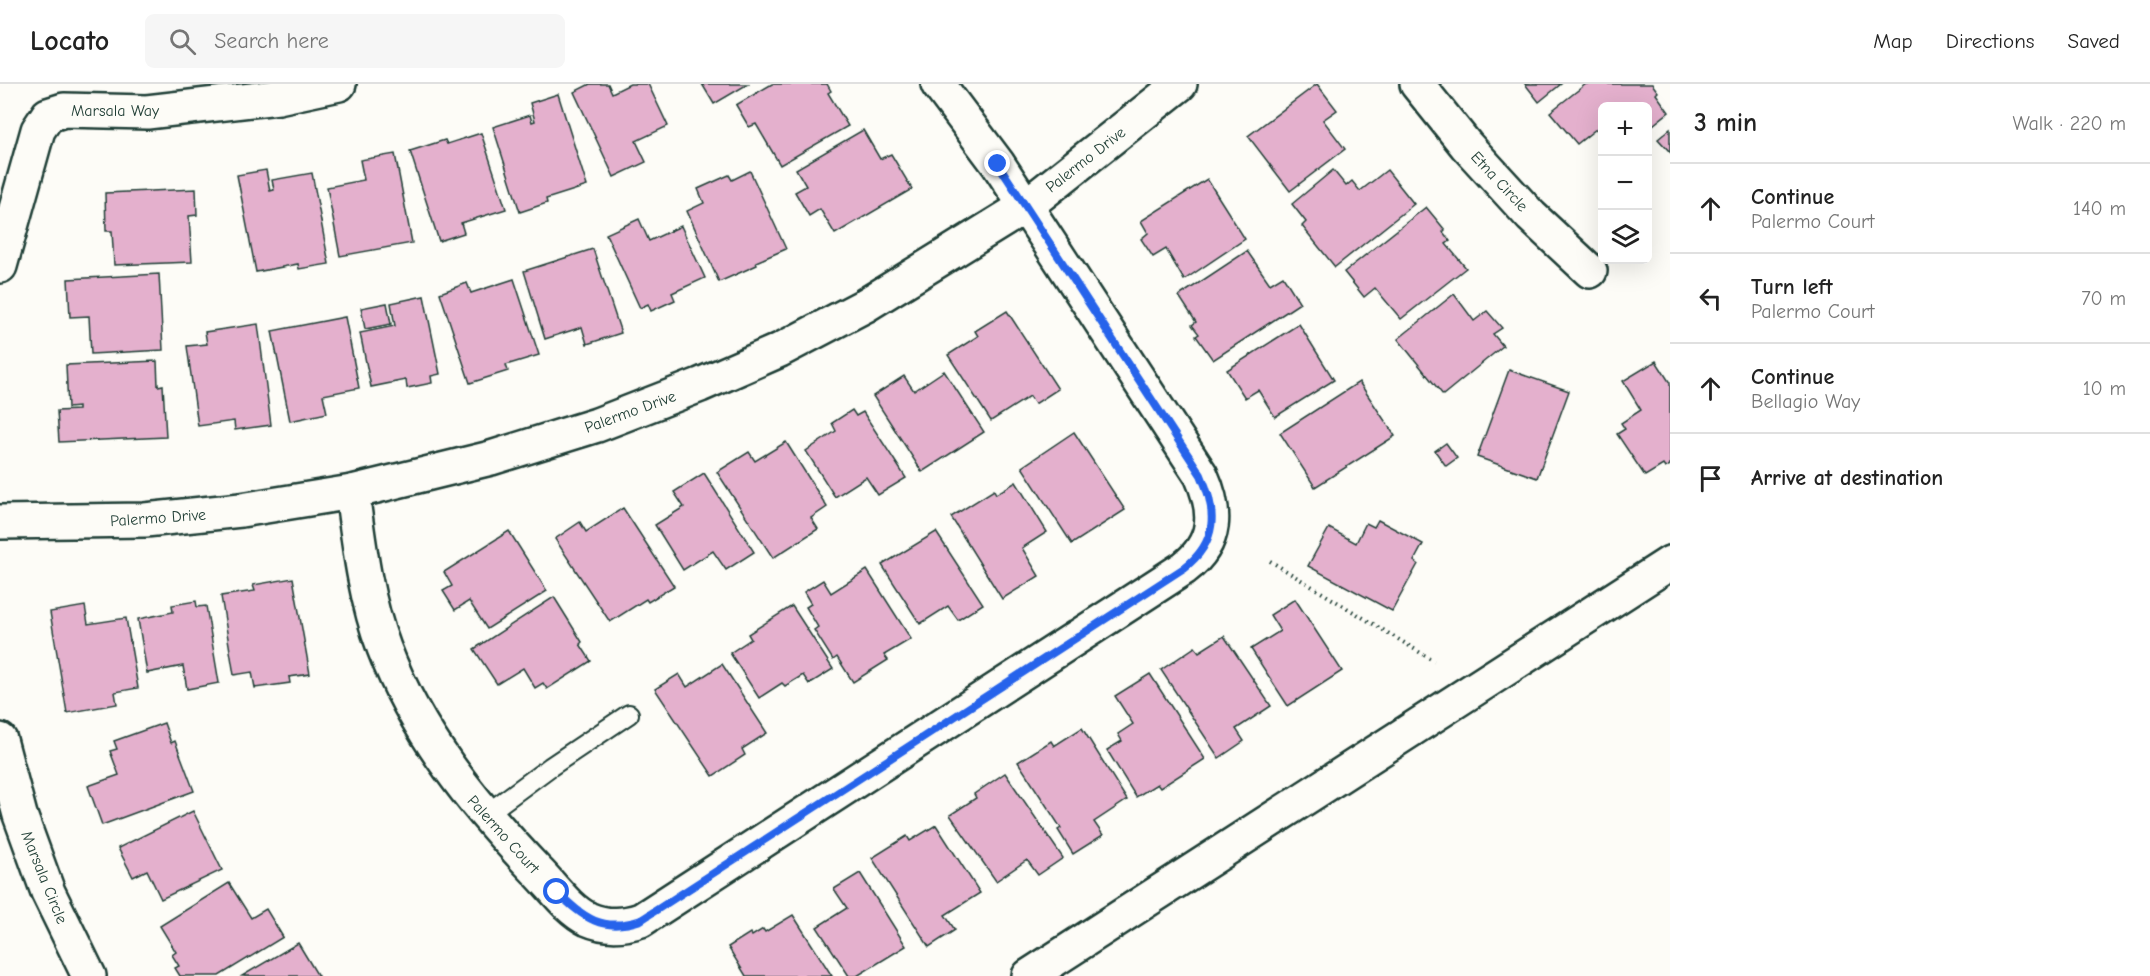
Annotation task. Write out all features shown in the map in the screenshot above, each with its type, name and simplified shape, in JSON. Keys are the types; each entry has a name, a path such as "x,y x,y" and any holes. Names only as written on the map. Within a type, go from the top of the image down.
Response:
{"street":[{"name":"Marsala Way","path":"0,266 38,130 48,115 71,109 147,112 207,107 278,97 339,84"},
{"name":"Palermo Court","path":"352,492 366,584 383,646 394,674 434,748 485,815 578,913 603,924 617,925 641,920 1194,560 1203,550 1212,520 1212,506 1201,475 998,164 938,84"},
{"name":"Palermo Drive","path":"0,522 145,520 242,510 352,492 491,458 597,425 700,385 780,350 864,306 1026,206 1180,84"},
{"name":"Etna Circle","path":"1417,84 1466,145 1531,216 1590,271"},
{"path":"1029,976 1670,563"},
{"name":"Marsala Circle","path":"0,740 20,815 48,892 89,976"}],"lane":[{"path":"485,815 550,767 629,714"}],"path":[{"path":"1270,561 1434,661"}],"building":[{"path":"590,84 608,84 612,93 630,84 648,84 668,126 636,141 646,162 614,177 574,92"},
{"path":"702,84 748,84 714,104"},
{"path":"772,84 827,84 831,91 828,93 848,126 780,165 756,124 749,127 736,105"},
{"path":"1317,84 1337,110 1323,120 1345,149 1290,191 1248,136"},
{"path":"1525,84 1561,84 1539,102"},
{"path":"1586,84 1652,84 1669,112 1652,126 1652,102 1598,102 1598,127 1577,144 1550,112"},
{"path":"558,94 587,186 546,199 547,203 520,212 493,127 530,115 532,122 535,121 530,103"},
{"path":"1670,129 1670,152 1658,139"},
{"path":"863,130 880,159 891,154 912,189 835,234 820,209 809,216 795,192 806,186 796,169"},
{"path":"481,133 506,209 461,223 464,233 439,241 410,151 445,140 447,144"},
{"path":"395,154 412,243 340,256 327,187 364,180 360,160"},
{"path":"266,170 270,191 274,190 272,180 312,173 329,264 299,269 298,264 256,272 237,175"},
{"path":"1333,170 1346,186 1352,181 1360,191 1387,170 1414,204 1335,267 1302,226 1306,222 1292,204"},
{"path":"750,171 786,249 719,282 687,211 704,203 698,189 729,175 732,180"},
{"path":"1207,179 1245,239 1184,280 1166,249 1153,257 1141,239 1148,233 1141,221"},
{"path":"196,189 197,215 189,216 192,262 114,265 112,231 106,231 105,193"},
{"path":"1426,207 1445,230 1443,232 1450,241 1446,244 1466,268 1401,319 1375,288 1364,297 1344,272"},
{"path":"639,219 649,241 681,226 705,278 672,293 675,300 651,311 648,304 640,308 606,234"},
{"path":"593,249 621,333 587,344 582,327 545,339 524,271"},
{"path":"1247,251 1270,284 1283,276 1300,303 1213,360 1196,336 1199,334 1192,325 1196,322 1179,296"},
{"path":"159,274 163,350 91,354 89,316 70,317 68,279"},
{"path":"514,279 539,355 506,365 508,371 470,383 440,293 467,283 471,293"},
{"path":"1454,294 1474,321 1487,311 1502,328 1493,334 1503,346 1443,395 1398,339"},
{"path":"424,296 440,374 431,376 432,383 407,388 406,380 371,387 360,333 395,326 391,303"},
{"path":"387,303 391,324 365,329 361,308"},
{"path":"1007,311 1058,389 1035,404 1030,396 991,421 948,355 978,336 975,331"},
{"path":"345,317 359,388 323,395 327,413 290,421 272,331"},
{"path":"258,324 271,425 235,430 234,421 198,426 187,346 207,344 205,332"},
{"path":"1299,324 1334,380 1275,417 1258,390 1245,398 1227,370"},
{"path":"157,361 158,386 163,385 166,437 59,442 57,411 78,410 78,407 68,408 66,365"},
{"path":"1656,361 1670,383 1670,465 1665,468 1663,465 1645,476 1617,434 1625,429 1621,423 1641,410 1623,381"},
{"path":"1509,370 1569,391 1537,478 1477,457"},
{"path":"944,371 984,432 922,472 873,396 904,376 914,391"},
{"path":"1359,382 1395,436 1315,487 1280,433"},
{"path":"852,410 856,416 863,412 906,478 878,495 866,477 835,497 806,451 836,431 832,423"},
{"path":"1074,432 1125,510 1072,544 1022,467"},
{"path":"786,442 827,507 811,518 818,529 773,558 717,472 749,452 755,461"},
{"path":"1446,443 1457,458 1446,466 1435,451"},
{"path":"704,473 754,552 726,570 713,551 683,570 655,525 684,507 674,492"},
{"path":"1016,482 1047,532 1022,548 1039,576 1002,599 951,517 994,490 996,494"},
{"path":"623,508 674,586 648,602 646,599 610,622 555,539 580,522 586,532"},
{"path":"1378,520 1423,544 1414,561 1418,564 1392,611 1308,566 1329,528 1356,543 1366,523 1374,527"},
{"path":"509,531 547,591 487,629 469,601 455,610 443,591 452,586 444,572"},
{"path":"936,532 983,604 958,620 948,606 920,624 882,565"},
{"path":"867,570 911,639 884,655 888,660 853,682 837,657 833,660 814,630 818,627 806,607 811,604 804,592 823,580 831,593"},
{"path":"293,578 310,674 289,677 290,683 255,688 252,672 234,675 221,596 255,591 253,585"},
{"path":"554,597 591,661 547,689 543,683 535,688 523,668 497,684 474,649"},
{"path":"1295,599 1342,671 1288,706 1251,649 1280,631 1270,615"},
{"path":"196,601 197,607 206,606 219,683 187,689 183,666 147,673 138,619 173,612 172,605"},
{"path":"85,606 88,624 126,618 138,688 115,692 117,704 67,713 50,612"},
{"path":"792,606 833,669 809,684 803,675 785,686 782,683 759,698 730,653 751,639 748,634"},
{"path":"1224,636 1271,706 1236,729 1244,741 1219,758 1161,670 1195,647 1199,652"},
{"path":"722,664 767,733 742,749 745,755 713,776 655,689 679,674 687,687"},
{"path":"1150,674 1205,759 1160,788 1157,784 1136,797 1107,750 1122,741 1118,734 1133,724 1115,696"},
{"path":"164,723 171,743 175,741 194,791 102,825 88,786 119,775 110,751 117,749 114,741"},
{"path":"1082,728 1127,800 1094,822 1103,835 1073,854 1058,830 1061,828 1018,762 1051,741 1054,746"},
{"path":"1005,773 1063,858 1038,875 1027,860 996,881 950,815 976,798 974,794"},
{"path":"193,811 222,870 161,899 147,870 133,877 118,848"},
{"path":"936,825 980,893 945,915 955,930 929,947 872,858 907,836 910,841"},
{"path":"860,873 906,946 857,976 849,976 817,927 847,908 834,889"},
{"path":"229,883 251,918 266,909 283,937 219,976 180,976 175,968 179,966 172,955 176,952 160,926"},
{"path":"793,915 832,976 746,976 728,947 750,933 752,936 763,929 765,932"},
{"path":"298,943 318,976 242,976"}],"route":[{"path":"557,892 578,913 588,919 603,924 617,925 641,920 1184,568 1203,550 1209,535 1212,506 1209,492 1201,475 998,164"}]}
